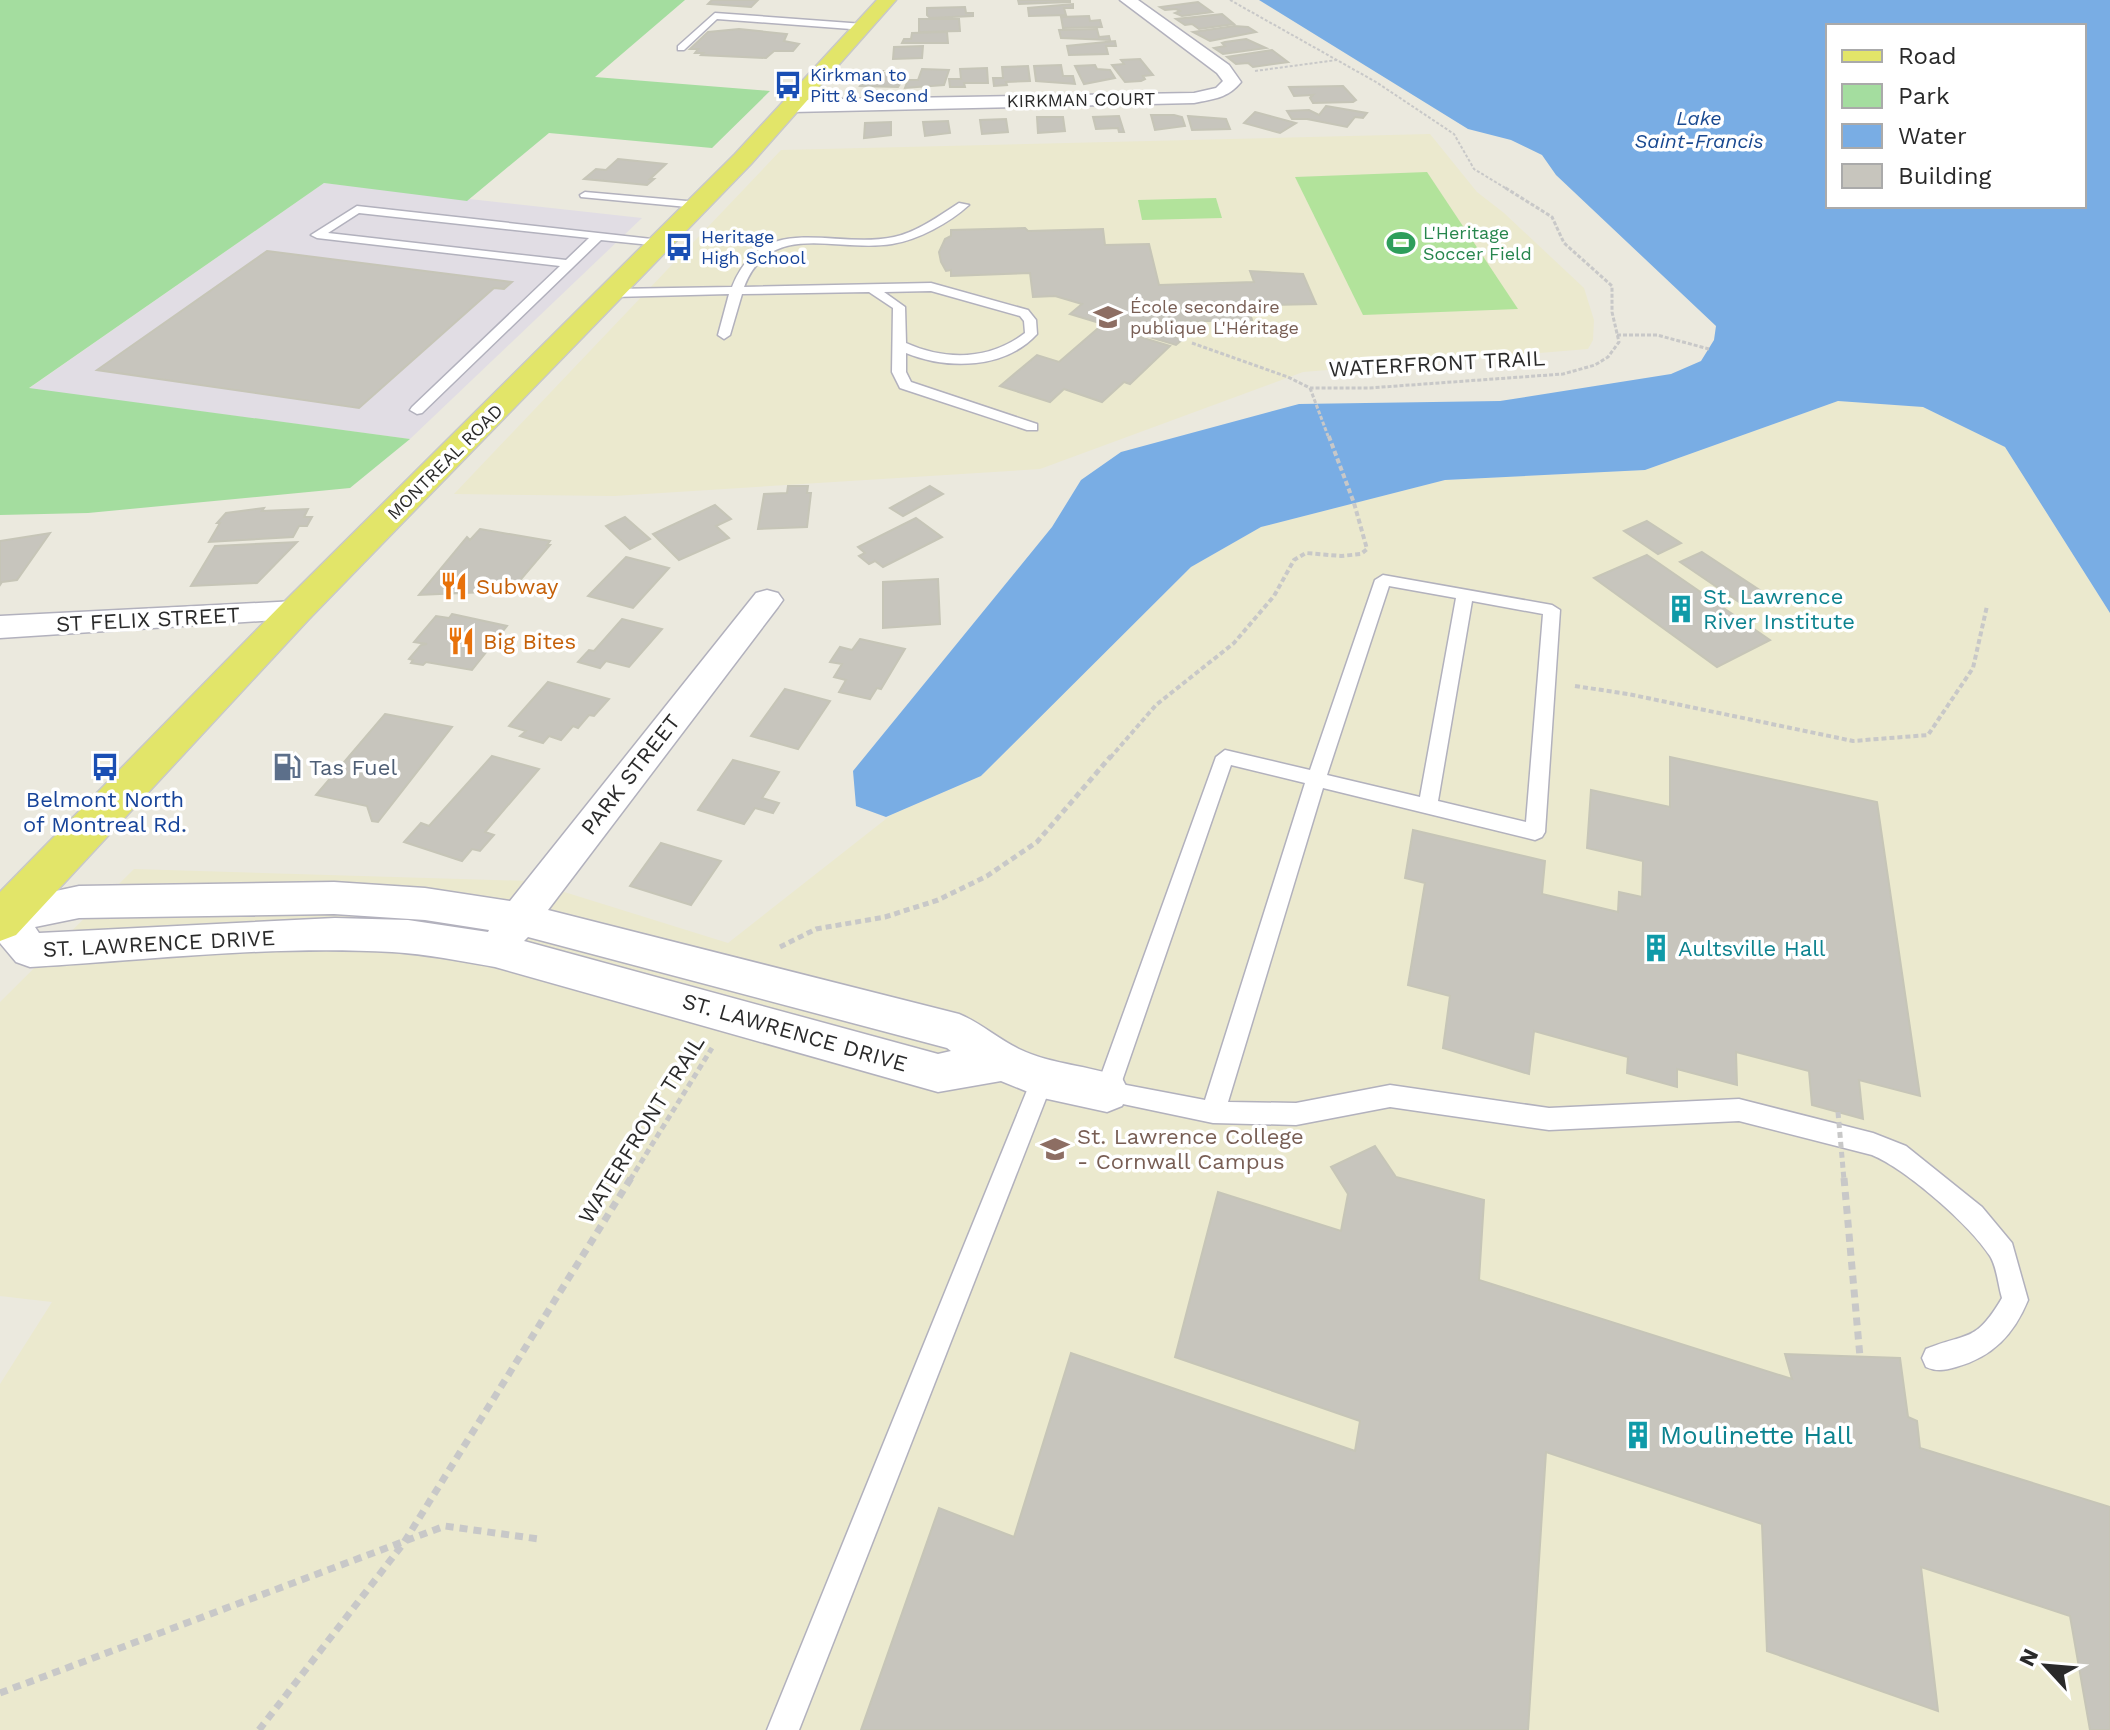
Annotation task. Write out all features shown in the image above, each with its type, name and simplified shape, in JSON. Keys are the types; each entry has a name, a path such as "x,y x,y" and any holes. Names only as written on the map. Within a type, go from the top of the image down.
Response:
{"main road":[{"name":"MONTREAL ROAD","path":"1,920 296,611 698,205 887,0"}],"street":[{"path":"1128,0 1227,75"},
{"name":"KIRKMAN COURT","path":"792,106 1194,98 1222,92 1232,82 1227,75"},
{"name":"PARK STREET","path":"506,934 767,600"},
{"name":"ST FELIX STREET","path":"0,627 296,611"},
{"name":"ST. LAWRENCE DRIVE","path":"1,920 30,950 300,935 506,934 744,997 938,1073 1002,1062 1043,1078 1107,1092"}],"lane":[{"path":"681,48 715,16 864,27"},
{"path":"585,195 698,205"},
{"path":"724,335 752,258 774,245 892,241 920,230 963,205"},
{"path":"569,264 317,235 357,209 661,243"},
{"path":"417,410 598,236"},
{"path":"613,293 931,287 1011,308 1030,320 1031,334 1005,353 939,358 916,354 900,345"},
{"path":"874,290 899,307 899,372 905,385 1032,427"},
{"path":"1213,1112 1316,779 1383,580 1552,610 1535,832 1428,806 1316,779 1225,757 1107,1092 1213,1112 1296,1114 1390,1096 1549,1119 1739,1110 1873,1144 1898,1154 1952,1198 1973,1216 2003,1252 2015,1300 1998,1333 1965,1353 1935,1358"},
{"path":"1428,806 1465,594"},
{"path":"783,1730 1043,1078"}],"path":[{"path":"1230,0 1338,60 1454,134 1474,169 1552,217 1564,243 1612,286 1612,312 1617,335 1657,335 1709,349"},
{"path":"1227,75 1338,60"},
{"name":"WATERFRONT TRAIL","path":"259,1730 403,1544 770,955 804,934 907,911 938,900 987,876 1037,842 1156,705 1234,643 1274,596 1294,560 1306,553 1341,556 1361,554 1367,549 1354,503 1310,388 1392,387 1563,374 1595,365 1608,357 1617,348 1617,335"},
{"path":"1192,343 1288,377 1310,388"},
{"path":"1548,682 1628,694 1853,741 1928,735 1973,668 1987,606"},
{"path":"1838,1112 1860,1357"},
{"path":"0,1693 445,1526 539,1539"}],"shaded area":[{"name":"École secondaire publique L'Héritage","path":"1430,134 1477,192 1584,288 1594,320 1593,340 1588,349 1303,372 1040,469 614,496 454,494 781,150"},
{"path":"324,183 642,218 410,439 28,389"},
{"name":"St. Lawrence College - Cornwall Campus","path":"1838,401 1923,407 2005,447 2110,613 2110,1730 0,1730 0,1384 52,1302 0,1296 0,1002 134,869 529,881 728,943 891,815 981,776 1191,567 1261,527 1445,480 1645,470"}],"green space":[{"path":"0,0 685,0 595,77 770,91 712,148 549,133 467,201 324,183 29,388 410,439 350,488 88,513 0,515"},
{"name":"L'Heritage Soccer Field","path":"1427,172 1518,309 1363,315 1295,177"},
{"path":"1216,198 1222,218 1142,220 1138,200"}],"water":[{"name":"Lake Saint-Francis","path":"1259,0 2110,0 2110,613 2005,447 1923,407 1838,401 1645,470 1445,480 1261,527 1191,567 981,776 886,817 856,806 853,771 1052,527 1081,480 1121,452 1299,404 1500,401 1671,374 1701,361 1714,340 1716,326 1556,175 1542,155 1511,140 1468,129"}],"building":[{"path":"712,0 758,0 751,7 708,4"},
{"path":"1018,0 1070,0 1070,2 1019,4"},
{"path":"1198,2 1212,12 1182,16 1175,13 1180,11 1176,9 1160,7"},
{"path":"1073,4 1073,8 1064,8 1066,15 1029,16 1028,8"},
{"path":"965,7 966,13 973,13 973,16 930,18 927,15 927,8"},
{"path":"1222,14 1234,24 1199,29 1176,19"},
{"path":"1089,16 1090,21 1100,20 1102,27 1063,28 1061,17"},
{"path":"919,19 959,19 960,31 919,32"},
{"path":"1248,27 1256,32 1210,41 1193,32"},
{"path":"739,29 787,34 784,41 799,44 793,51 774,51 766,58 701,55 703,53 695,53 698,49 690,49 708,32"},
{"path":"1097,29 1099,37 1109,36 1110,40 1061,38 1059,30"},
{"path":"947,32 948,43 902,43 904,39 911,39 912,33"},
{"path":"1246,39 1266,48 1223,54 1214,48 1225,46 1222,43 1225,42"},
{"path":"1115,41 1116,46 1106,46 1108,54 1069,55 1067,46"},
{"path":"923,46 922,58 893,59 894,47"},
{"path":"1272,50 1288,62 1253,67 1248,63 1236,64 1227,57"},
{"path":"1140,59 1153,75 1143,76 1145,79 1141,81 1125,82 1112,65 1124,64 1121,60"},
{"path":"1061,65 1063,76 1073,76 1075,84 1036,81 1034,66"},
{"path":"1095,65 1097,69 1110,70 1115,78 1084,84 1075,66"},
{"path":"1028,66 1030,81 994,86 993,78 1003,78 1002,67"},
{"path":"987,68 988,83 964,83 965,87 950,87 949,79 961,79 960,69"},
{"path":"922,69 949,70 944,85 905,88 908,80 918,80"},
{"path":"870,71 906,75 898,87 860,86"},
{"path":"1343,86 1356,100 1313,103 1310,98 1313,95 1294,96 1289,87"},
{"path":"1326,106 1367,113 1363,118 1355,117 1347,127 1292,119 1287,111 1309,110 1319,115"},
{"path":"1255,112 1296,123 1280,133 1244,123"},
{"path":"1151,115 1182,117 1185,126 1155,130"},
{"path":"1119,116 1124,132 1119,132 1118,128 1096,129 1093,117"},
{"path":"1188,116 1226,119 1230,129 1192,130"},
{"path":"1037,117 1063,117 1065,131 1038,133"},
{"path":"1006,119 1008,132 982,134 980,120"},
{"path":"948,121 950,133 925,136 923,122"},
{"path":"891,122 891,135 864,138 865,123"},
{"path":"618,159 666,164 647,185 584,179 596,169 606,170"},
{"path":"1025,228 1028,231 1103,229 1105,245 1149,244 1159,285 1254,282 1250,271 1303,274 1316,304 1264,305 1266,312 1250,313 1252,320 1161,322 1158,332 1183,339 1176,345 1143,335 1140,337 1170,346 1130,384 1124,382 1102,402 1064,389 1050,402 1000,386 1037,355 1059,362 1103,324 1070,314 1082,304 1055,296 1033,297 1030,273 951,276 951,270 946,271 941,262 939,252 945,239 951,236 951,230"},
{"path":"267,251 512,282 504,289 494,288 359,408 97,370"},
{"path":"788,486 808,486 807,493 811,493 807,527 758,529 764,494 787,493"},
{"path":"930,486 943,494 903,516 890,508"},
{"path":"715,505 731,519 716,526 729,538 679,560 653,534"},
{"path":"264,508 262,511 308,509 304,517 312,517 307,526 299,526 293,537 209,542 220,523 217,523 226,513"},
{"path":"625,517 650,539 630,549 606,526"},
{"path":"916,518 942,537 883,567 875,561 869,564 859,556 865,553 858,547"},
{"path":"1647,521 1681,543 1658,554 1624,531"},
{"path":"480,529 550,541 547,545 550,545 511,591 419,595 467,537 470,540"},
{"path":"50,533 17,580 0,585 0,541"},
{"path":"297,542 257,583 191,586 215,546"},
{"path":"1702,552 1767,595 1745,606 1680,562"},
{"name":"St. Lawrence River Institute","path":"1647,555 1770,640 1717,667 1594,578"},
{"path":"626,557 669,568 633,608 588,596"},
{"path":"938,579 940,624 883,628 883,582"},
{"path":"452,614 507,626 472,670 426,662 423,665 411,663 413,660 409,659 421,645 427,644 414,642 436,616 449,618"},
{"path":"622,619 662,629 629,667 606,661 600,668 578,662 589,650 594,651"},
{"path":"860,639 905,649 881,689 877,688 870,699 839,692 846,680 834,677 842,664 830,662 840,647 852,650"},
{"path":"548,682 609,699 594,716 589,715 578,728 573,726 561,740 549,736 543,743 520,736 526,731 509,726"},
{"path":"785,689 830,701 798,749 751,736"},
{"path":"385,714 452,727 378,822 372,821 367,806 316,795"},
{"path":"492,756 539,769 485,832 494,835 480,851 472,849 462,861 404,842 421,823 429,826"},
{"name":"Aultsville Hall","path":"1670,757 1877,802 1920,1096 1859,1080 1863,1119 1812,1105 1809,1071 1736,1052 1737,1085 1677,1069 1677,1087 1627,1073 1628,1057 1534,1031 1529,1074 1443,1048 1450,996 1408,985 1425,883 1405,878 1413,830 1545,861 1542,894 1618,912 1619,892 1642,897 1643,861 1587,848 1591,790 1670,807"},
{"path":"733,760 779,772 762,798 779,803 773,813 755,808 744,824 698,810"},
{"path":"661,843 721,861 691,905 630,886"},
{"name":"Moulinette Hall","path":"1375,1146 1396,1177 1484,1200 1479,1280 1792,1379 1785,1354 1900,1358 1908,1417 1917,1421 1920,1448 2110,1507 2110,1730 2090,1730 2070,1616 1921,1567 1938,1711 1767,1651 1762,1524 1546,1452 1528,1730 861,1730 939,1508 1014,1537 1071,1353 1355,1451 1360,1421 1175,1357 1218,1192 1341,1231 1348,1194 1331,1167"}],"place":[{"name":"Kirkman to Pitt & Second","path":"788,85"},
{"name":"L'Heritage Soccer Field","path":"1401,243"},
{"name":"Heritage High School","path":"679,247"},
{"name":"École secondaire publique L'Héritage","path":"1108,317"},
{"name":"Subway","path":"454,586"},
{"name":"St. Lawrence River Institute","path":"1681,609"},
{"name":"Big Bites","path":"461,641"},
{"name":"Belmont North of Montreal Rd.","path":"105,767"},
{"name":"Tas Fuel","path":"287,767"},
{"name":"Aultsville Hall","path":"1656,948"},
{"name":"St. Lawrence College - Cornwall Campus","path":"1055,1149"},
{"name":"Moulinette Hall","path":"1638,1435"}]}
